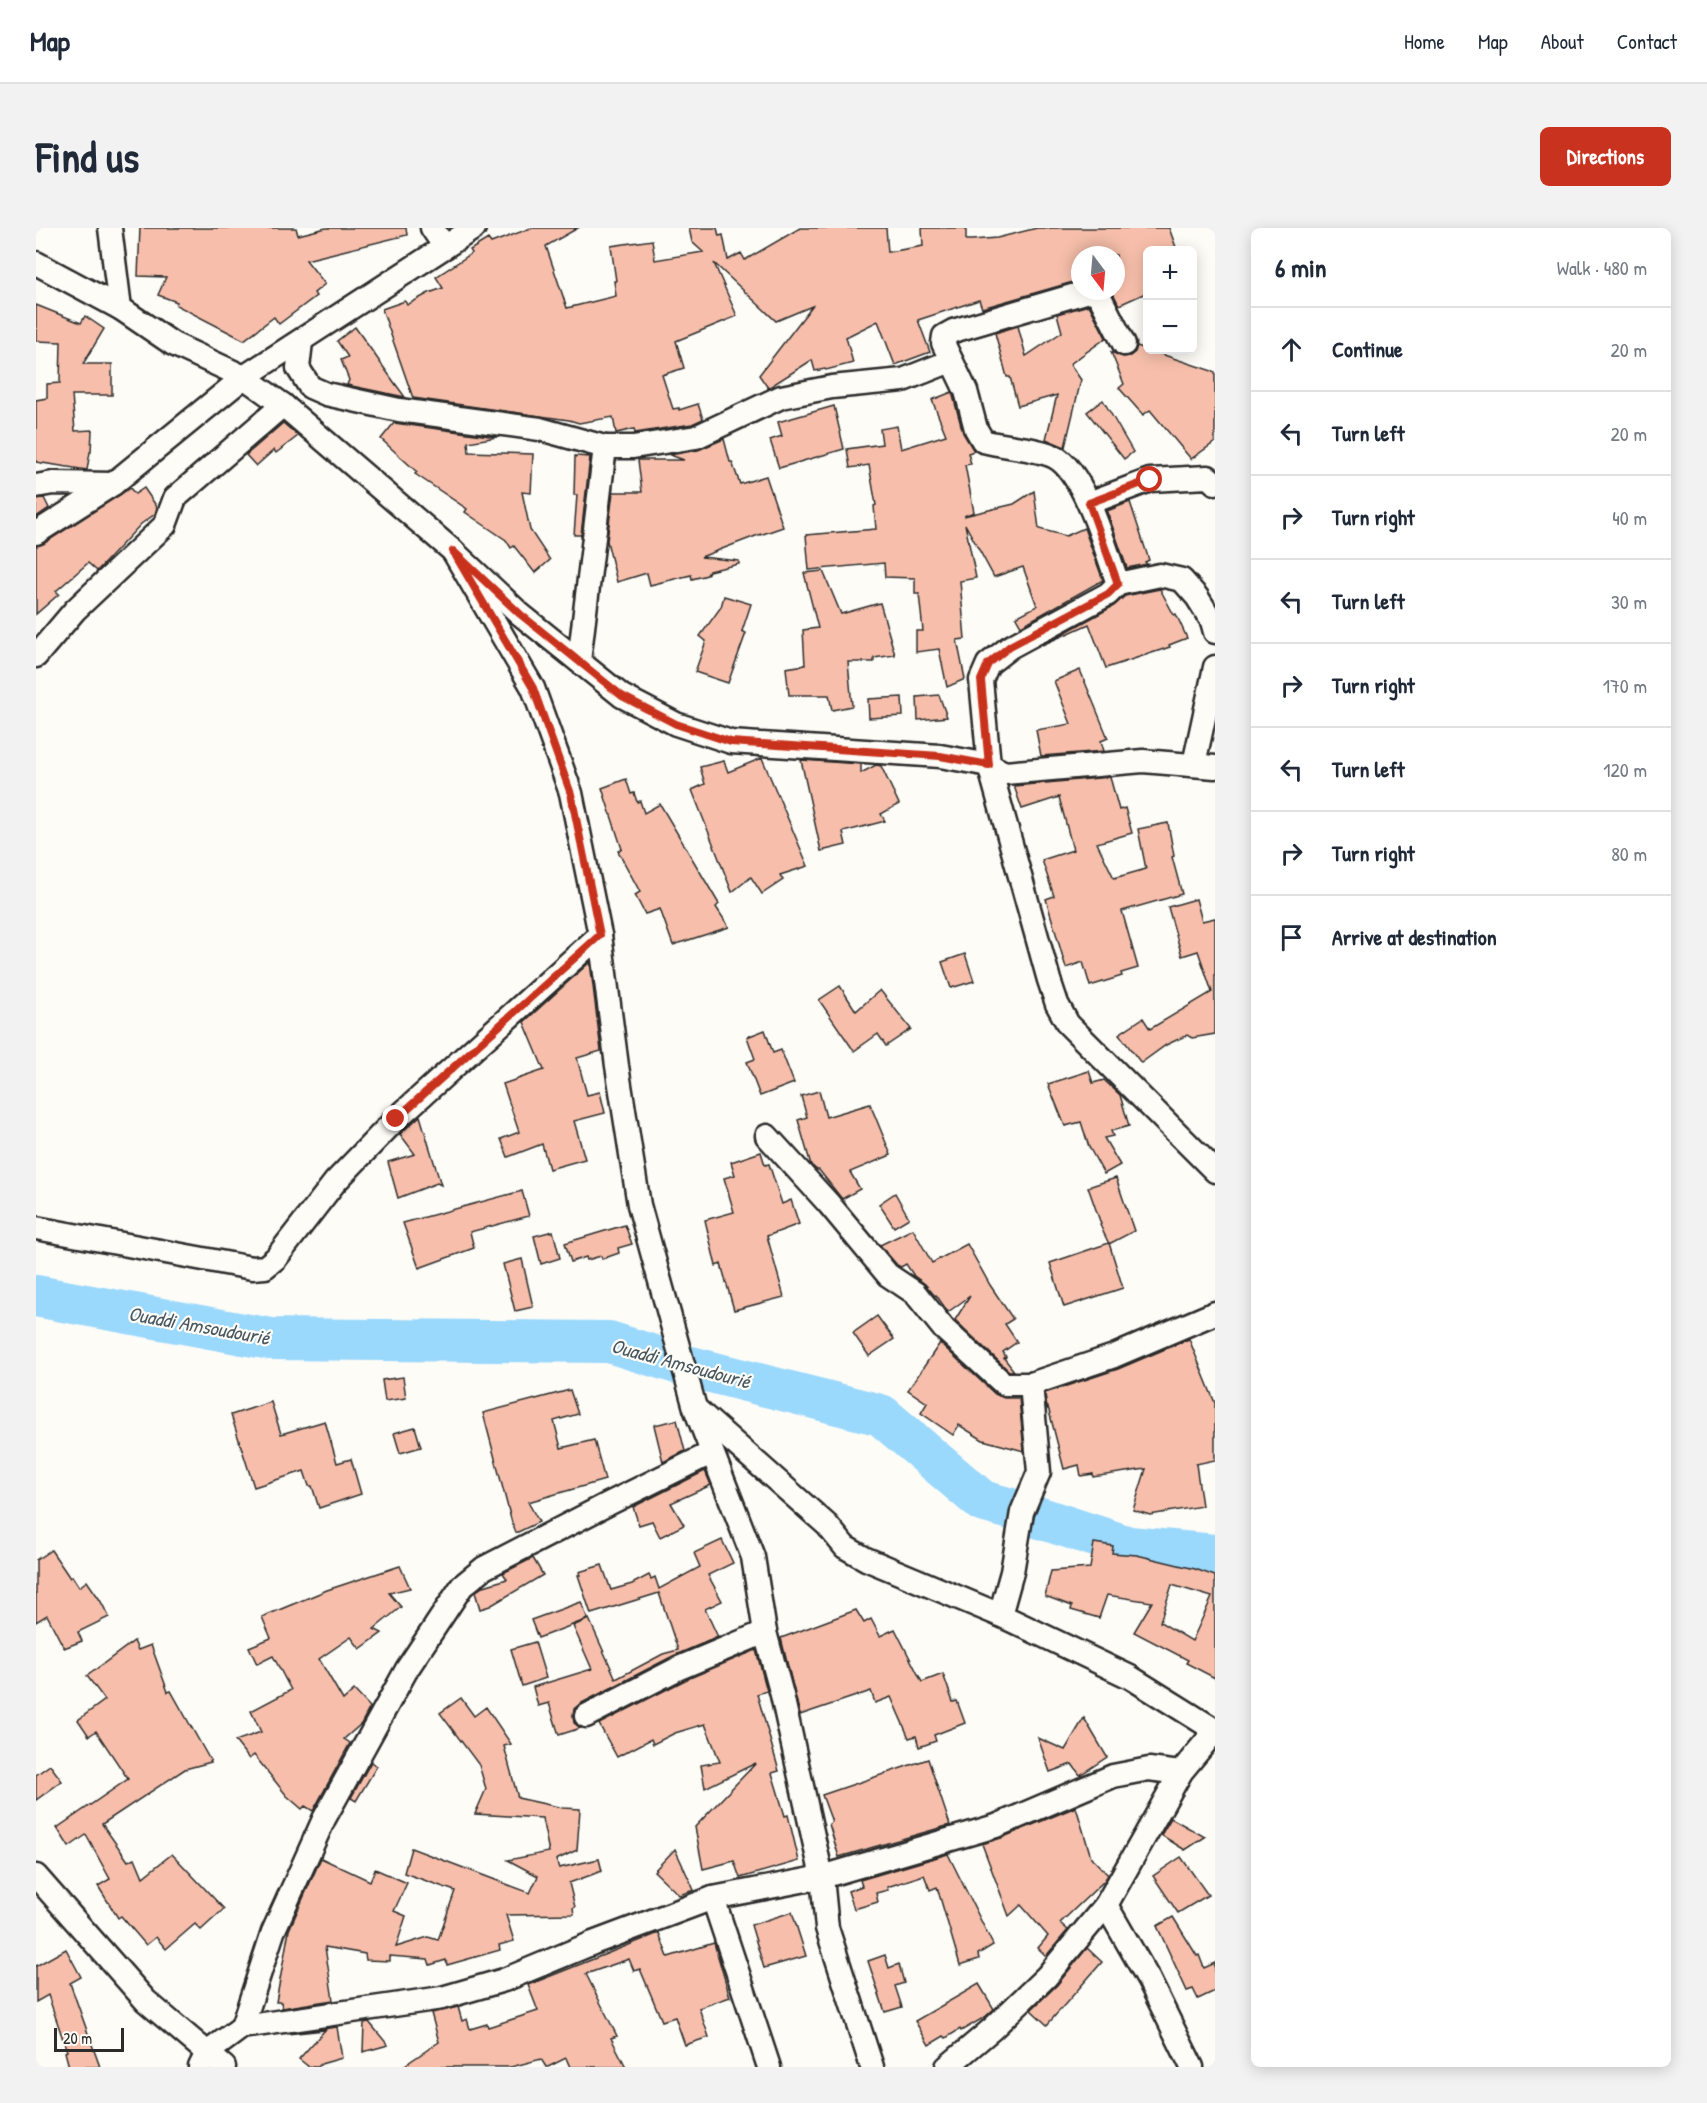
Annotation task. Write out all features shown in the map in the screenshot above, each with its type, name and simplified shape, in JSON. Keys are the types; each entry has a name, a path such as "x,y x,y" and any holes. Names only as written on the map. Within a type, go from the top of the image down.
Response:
{"street":[{"path":"110,228 120,308"},
{"path":"432,228 445,247"},
{"path":"36,533 113,484 244,377 474,228"},
{"path":"36,263 120,308 174,344 244,377 283,405 453,551 520,614 622,696 676,724 731,742 940,756 989,765 1005,773 1143,761 1205,766 1215,667"},
{"path":"1071,296 953,331 944,336 943,343 966,391 976,429 983,441 1055,457 1066,465 1089,503 1118,584"},
{"path":"1102,300 1124,344"},
{"path":"301,342 298,368 310,387 326,394 399,410 540,429 605,447 633,447 696,437 781,397 832,387 903,380 951,361"},
{"path":"36,657 75,610 165,525 175,498 283,405"},
{"path":"579,661 605,447"},
{"path":"1089,503 1150,480 1208,477 1215,483"},
{"path":"36,486 73,482 113,484"},
{"path":"453,551 533,688 571,794 600,935 617,1066 639,1205 695,1408 753,1557 765,1632 783,1695 822,1877 827,1928 872,2067"},
{"path":"1215,632 1212,621 1197,597 1182,580 1160,575 1118,584 1108,594 1010,646 988,664 981,680 989,765 1048,980 1057,1004 1068,1024 1215,1171"},
{"path":"36,1228 252,1268 265,1266 276,1258 335,1182 396,1119 600,935"},
{"path":"767,1136 829,1204 888,1275 915,1293 944,1329 1004,1384 1031,1384 1114,1356 1215,1313"},
{"path":"1000,1615 1012,1572 1022,1512 1039,1472 1031,1384"},
{"path":"695,1408 827,1525 845,1547 866,1559 1000,1615 1130,1677 1215,1730 1180,1773 1107,1905 1047,1976 992,2029 947,2067"},
{"path":"36,1876 146,2001 210,2062 242,2027 273,1932 324,1819 407,1669 462,1586 484,1568 711,1453"},
{"path":"586,1716 679,1668 765,1632"},
{"path":"242,2027 442,1998 504,1980 593,1943 713,1898 822,1877 996,1826 1113,1776 1149,1769 1180,1773"},
{"path":"713,1898 769,2067"},
{"path":"1107,1905 1149,1980 1192,2067"}],"building":[{"path":"140,228 296,228 298,235 326,228 406,228 407,235 306,260 325,284 314,293 316,296 279,324 274,317 244,340 176,305 177,302 158,295 166,277 138,276"},
{"path":"531,228 578,228 546,246 567,308 616,296 611,246 652,240 655,260 703,252 692,242 689,228 717,228 719,236 723,235 728,260 741,253 745,260 800,228 886,228 888,252 923,246 922,228 966,228 966,240 972,240 997,238 1037,228 1169,228 1176,246 1143,246 1143,294 1119,305 1116,300 1125,300 1125,246 1071,246 1071,283 982,308 979,300 918,320 930,352 895,365 878,321 846,337 853,363 815,371 812,360 768,388 759,375 812,306 776,321 714,263 737,316 676,341 684,368 662,375 673,409 679,408 679,410 698,404 703,419 692,424 635,433 634,429 616,433 613,417 579,423 413,398 382,309 405,301 407,305 443,288 436,277 472,253 470,250 488,239 491,243"},
{"path":"36,305 81,323 85,316 104,329 83,364 112,364 112,395 72,395 75,431 92,430 87,470 36,462 36,400 47,398 47,384 60,383 61,342 36,341"},
{"path":"1089,305 1106,338 1070,364 1081,380 1065,447 1046,439 1057,395 1018,406 995,333 1018,326 1026,356 1062,332 1057,314"},
{"path":"355,327 405,397 347,385 349,380 341,360 348,357 337,341"},
{"path":"1137,346 1143,348 1143,354 1161,354 1215,372 1215,442 1191,459 1150,410 1143,415 1119,388 1124,384 1111,352 1123,357 1135,352"},
{"path":"952,392 963,433 974,451 968,453 971,464 965,465 974,512 964,516 1014,504 1034,491 1039,529 1066,536 1084,528 1103,580 1021,626 1016,617 1037,606 1023,567 994,577 965,524 976,578 960,581 965,639 957,640 965,679 947,687 939,649 916,652 916,631 923,631 919,594 915,594 915,578 885,577 884,563 809,570 806,535 876,529 874,506 876,505 869,465 850,468 847,449 882,444 880,429 897,426 901,449 946,435 932,400"},
{"path":"1103,400 1133,452 1124,459 1087,412"},
{"path":"834,406 844,449 779,468 770,440 782,436 778,422"},
{"path":"283,423 298,436 276,453 274,450 256,466 246,455"},
{"path":"394,423 497,437 468,442 469,452 533,454 531,493 522,492 530,530 550,560 535,573 514,546 511,548 506,540 465,512 467,509 415,474 417,472 381,439"},
{"path":"724,439 730,462 732,462 740,484 766,476 783,527 701,557 739,561 739,564 709,571 707,575 692,579 691,575 650,585 647,573 617,582 607,541 613,492 642,492 638,460 684,460 670,455 698,450"},
{"path":"575,456 590,457 581,535 574,535 577,495 574,495"},
{"path":"130,488 135,494 144,488 157,507 155,514 141,524 97,571 88,563 56,591 59,594 36,614 36,546 43,544"},
{"path":"44,498 49,508 36,517 36,499"},
{"path":"1130,502 1149,560 1145,562 1147,564 1127,568 1107,511"},
{"path":"823,571 841,614 880,603 895,655 874,658 874,662 848,662 852,706 832,710 829,695 789,695 786,668 805,665 803,630 818,628 804,573"},
{"path":"1160,589 1174,615 1176,614 1187,638 1169,645 1170,647 1106,668 1089,624 1042,645 1114,606 1125,596"},
{"path":"724,596 751,604 742,631 746,633 728,683 695,672 706,641 700,636 721,607"},
{"path":"1080,670 1108,738 1101,741 1104,751 1041,756 1036,730 1071,724 1054,681"},
{"path":"939,695 947,717 918,720 917,697"},
{"path":"902,697 903,716 869,718 868,699"},
{"path":"762,758 808,866 780,875 783,880 762,894 751,877 732,892 692,790 705,784 700,767 724,761 728,772"},
{"path":"801,760 861,764 861,773 876,765 881,766 899,804 881,814 885,821 843,832 846,845 821,851"},
{"path":"1110,777 1119,810 1125,808 1132,833 1097,843 1114,878 1146,869 1138,829 1168,823 1174,856 1172,857 1182,894 1122,911 1138,968 1121,973 1122,976 1090,986 1083,962 1066,968 1046,899 1054,896 1042,860 1073,850 1059,797 1022,809 1014,786"},
{"path":"626,779 631,794 634,793 637,802 640,801 644,813 660,804 719,904 716,907 729,927 673,945 660,909 645,914 635,895 640,892 618,851 622,849 602,788"},
{"path":"1196,899 1202,921 1215,918 1215,1034 1192,1038 1187,1035 1166,1045 1141,1063 1119,1034 1143,1018 1150,1029 1212,992 1198,951 1182,956 1168,907"},
{"path":"965,954 974,981 951,988 942,962"},
{"path":"590,962 601,1051 577,1058 587,1095 600,1092 605,1113 574,1121 585,1159 549,1169 542,1144 508,1157 501,1139 519,1132 503,1084 544,1070 524,1022"},
{"path":"840,986 856,1011 880,990 911,1029 886,1046 878,1034 854,1051 819,1000"},
{"path":"765,1030 773,1053 781,1050 794,1083 760,1096 747,1062 755,1059 747,1037"},
{"path":"1089,1071 1093,1083 1104,1080 1120,1095 1129,1126 1111,1131 1113,1136 1104,1138 1120,1165 1104,1174 1089,1147 1081,1122 1065,1126 1048,1084"},
{"path":"819,1091 826,1117 870,1104 891,1155 850,1172 860,1189 842,1199 819,1170 811,1165 798,1120 807,1117 801,1096"},
{"path":"420,1116 441,1185 437,1183 398,1198 388,1162 415,1154 400,1134"},
{"path":"761,1152 765,1165 769,1164 782,1204 791,1200 799,1224 767,1236 784,1297 734,1310 721,1264 716,1266 705,1220 734,1212 724,1178 735,1175 731,1162"},
{"path":"1116,1178 1134,1231 1109,1244 1100,1225 1088,1187"},
{"path":"522,1191 529,1216 470,1232 474,1248 419,1268 403,1223"},
{"path":"895,1193 909,1218 894,1227 879,1204"},
{"path":"625,1225 632,1244 618,1248 619,1253 602,1259 601,1256 587,1260 586,1257 571,1262 565,1243"},
{"path":"913,1229 932,1263 967,1244 990,1285 1013,1319 1005,1324 1017,1342 1003,1352 1006,1357 1004,1358 1014,1371 1009,1371 955,1320 970,1296 948,1312 936,1295 914,1276 906,1264 901,1267 897,1265 880,1245"},
{"path":"553,1231 560,1258 541,1264 534,1236"},
{"path":"1109,1243 1123,1288 1064,1307 1050,1263"},
{"path":"522,1259 533,1307 515,1311 503,1264"},
{"path":"877,1316 894,1339 869,1356 853,1333"},
{"path":"1189,1339 1215,1403 1215,1460 1196,1464 1202,1506 1150,1515 1133,1510 1146,1469 1093,1477 1093,1474 1081,1476 1079,1465 1064,1469 1048,1407 1047,1409 1045,1393 1118,1369"},
{"path":"940,1343 995,1394 1004,1398 1019,1398 1024,1451 983,1440 959,1425 953,1435 921,1413 927,1403 908,1390"},
{"path":"403,1377 406,1398 385,1401 382,1380"},
{"path":"570,1390 578,1414 554,1421 561,1448 594,1440 605,1480 528,1502 539,1522 516,1533 483,1413"},
{"path":"271,1402 281,1434 325,1421 337,1463 351,1459 361,1494 319,1508 304,1471 254,1487 231,1415"},
{"path":"677,1420 685,1451 663,1462 654,1425"},
{"path":"415,1427 421,1447 400,1453 394,1433"},
{"path":"705,1471 711,1485 671,1503 684,1525 660,1537 652,1521 639,1525 633,1507"},
{"path":"722,1540 733,1563 708,1575 722,1601 705,1609 718,1637 673,1656 580,1704 574,1709 573,1716 574,1723 581,1728 559,1735 549,1703 538,1706 533,1687 592,1669 573,1626 589,1619 616,1679 663,1654 678,1650 659,1593 591,1614 579,1572 602,1565 611,1590 632,1584 649,1575 651,1579 655,1577 659,1589 700,1567 694,1553"},
{"path":"1094,1543 1113,1546 1112,1553 1137,1555 1215,1576 1215,1678 1186,1663 1188,1660 1134,1632 1152,1602 1107,1595 1099,1618 1071,1610 1072,1606 1045,1596 1051,1571 1090,1568","holes":["1172,1585 1212,1597 1192,1641 1160,1622"]},
{"path":"51,1550 79,1587 87,1581 109,1617 78,1632 82,1641 64,1648 47,1615 36,1622 36,1560"},
{"path":"533,1558 543,1575 490,1606 480,1609 475,1592 484,1586 507,1579 503,1573"},
{"path":"400,1566 410,1588 389,1593 401,1607 374,1629 382,1633 360,1649 351,1637 319,1659 343,1700 354,1690 370,1707 361,1724 344,1739 350,1743 313,1811 305,1806 302,1809 287,1796 254,1755 249,1759 235,1741 261,1732 251,1711 291,1690 273,1656 257,1664 249,1647 271,1638 262,1617 327,1590"},
{"path":"581,1602 588,1619 538,1638 531,1620"},
{"path":"856,1610 864,1623 871,1619 880,1636 895,1629 922,1682 943,1674 953,1702 957,1701 965,1723 934,1735 936,1741 919,1747 916,1736 909,1738 891,1697 875,1703 871,1691 800,1715 781,1638"},
{"path":"134,1641 138,1650 151,1645 168,1692 171,1691 211,1762 185,1769 102,1824 128,1861 135,1858 143,1877 172,1854 224,1909 201,1930 195,1924 166,1949 156,1937 146,1945 121,1916 118,1918 98,1886 110,1879 86,1835 69,1847 57,1828 128,1779 96,1731 89,1736 78,1720 105,1700 87,1676"},
{"path":"535,1642 546,1678 522,1686 511,1649"},
{"path":"756,1650 767,1691 757,1694 779,1771 772,1773 785,1816 788,1815 799,1861 740,1878 734,1861 703,1869 695,1827 756,1763 705,1788 701,1765 720,1762 705,1724 675,1733 653,1744 651,1739 617,1757 599,1724 685,1680"},
{"path":"461,1698 474,1716 486,1707 511,1744 504,1746 518,1798 563,1808 580,1809 577,1850 556,1860 559,1868 599,1859 602,1871 569,1883 575,1907 573,1908 574,1914 506,1915 514,1941 499,1945 500,1950 447,1965 446,1960 430,1965 428,1959 390,1956 390,1961 366,1960 365,1954 325,1947 333,2000 282,2008 281,2002 276,2002 289,1930 321,1858 370,1881 375,1869 407,1883 394,1911 406,1916 396,1947 428,1937 438,1940 455,1891 404,1873 411,1848 530,1893 538,1876 508,1860 549,1852 542,1818 475,1814 486,1789 479,1765 440,1713"},
{"path":"1084,1718 1107,1757 1080,1775 1072,1764 1050,1772 1038,1738 1065,1750"},
{"path":"928,1759 950,1825 839,1857 829,1824 832,1822 822,1795"},
{"path":"371,1762 377,1766 356,1801 351,1798"},
{"path":"50,1765 62,1781 36,1800 36,1775"},
{"path":"1076,1807 1091,1857 1108,1875 1060,1923 1068,1930 1046,1956 1038,1948 1048,1936 1021,1905 1009,1916 982,1844"},
{"path":"1171,1818 1205,1837 1185,1850 1161,1835"},
{"path":"675,1849 694,1890 679,1895 654,1871"},
{"path":"948,1854 993,1945 978,1954 979,1959 960,1965 937,1887 930,1890 924,1875 887,1887 888,1890 876,1893 878,1902 854,1909 848,1891 862,1886 860,1880"},
{"path":"1181,1857 1208,1895 1178,1913 1153,1876"},
{"path":"792,1912 806,1956 764,1968 751,1925"},
{"path":"1173,1917 1197,1956 1199,1955 1204,1968 1215,1963 1215,1991 1198,1999 1193,1989 1187,1991 1157,1926"},
{"path":"659,1933 668,1957 714,1943 730,1997 699,2008 709,2037 685,2045 675,2017 662,2021 640,1969 634,1971 629,1959 586,1974 617,2036 611,2038 626,2067 570,2067 566,2058 548,2067 541,2059 511,2067 402,2067 439,2042 431,2013 458,2007 462,2021 467,2019 470,2029 487,2024 488,2027 538,2011 528,1985"},
{"path":"1087,1948 1102,1962 1047,2025 1031,2010 1057,1985"},
{"path":"66,1949 81,1977 70,1983 100,2067 69,2067 65,2052 67,2051 48,1995 36,2002 36,1966"},
{"path":"885,1955 889,1968 899,1964 904,1983 895,1986 902,2007 885,2012 868,1961"},
{"path":"979,1984 994,2009 961,2031 960,2029 946,2038 944,2036 929,2045 915,2021"},
{"path":"369,2022 388,2045 363,2052 364,2023"},
{"path":"337,2027 342,2058 318,2067 309,2067 299,2059 325,2030 287,2034"}],"waterway":[{"name":"Ouaddi Amsoudourié","path":"36,1296 271,1339 609,1342 683,1365 881,1415 982,1501 1129,1547 1215,1555"}],"route":[{"path":"396,1119 600,935 571,794 533,688 453,551 520,614 622,696 676,724 731,742 940,756 989,765 983,709 985,703 981,680 988,664 1010,646 1108,594 1118,584 1089,503 1150,480"}]}
